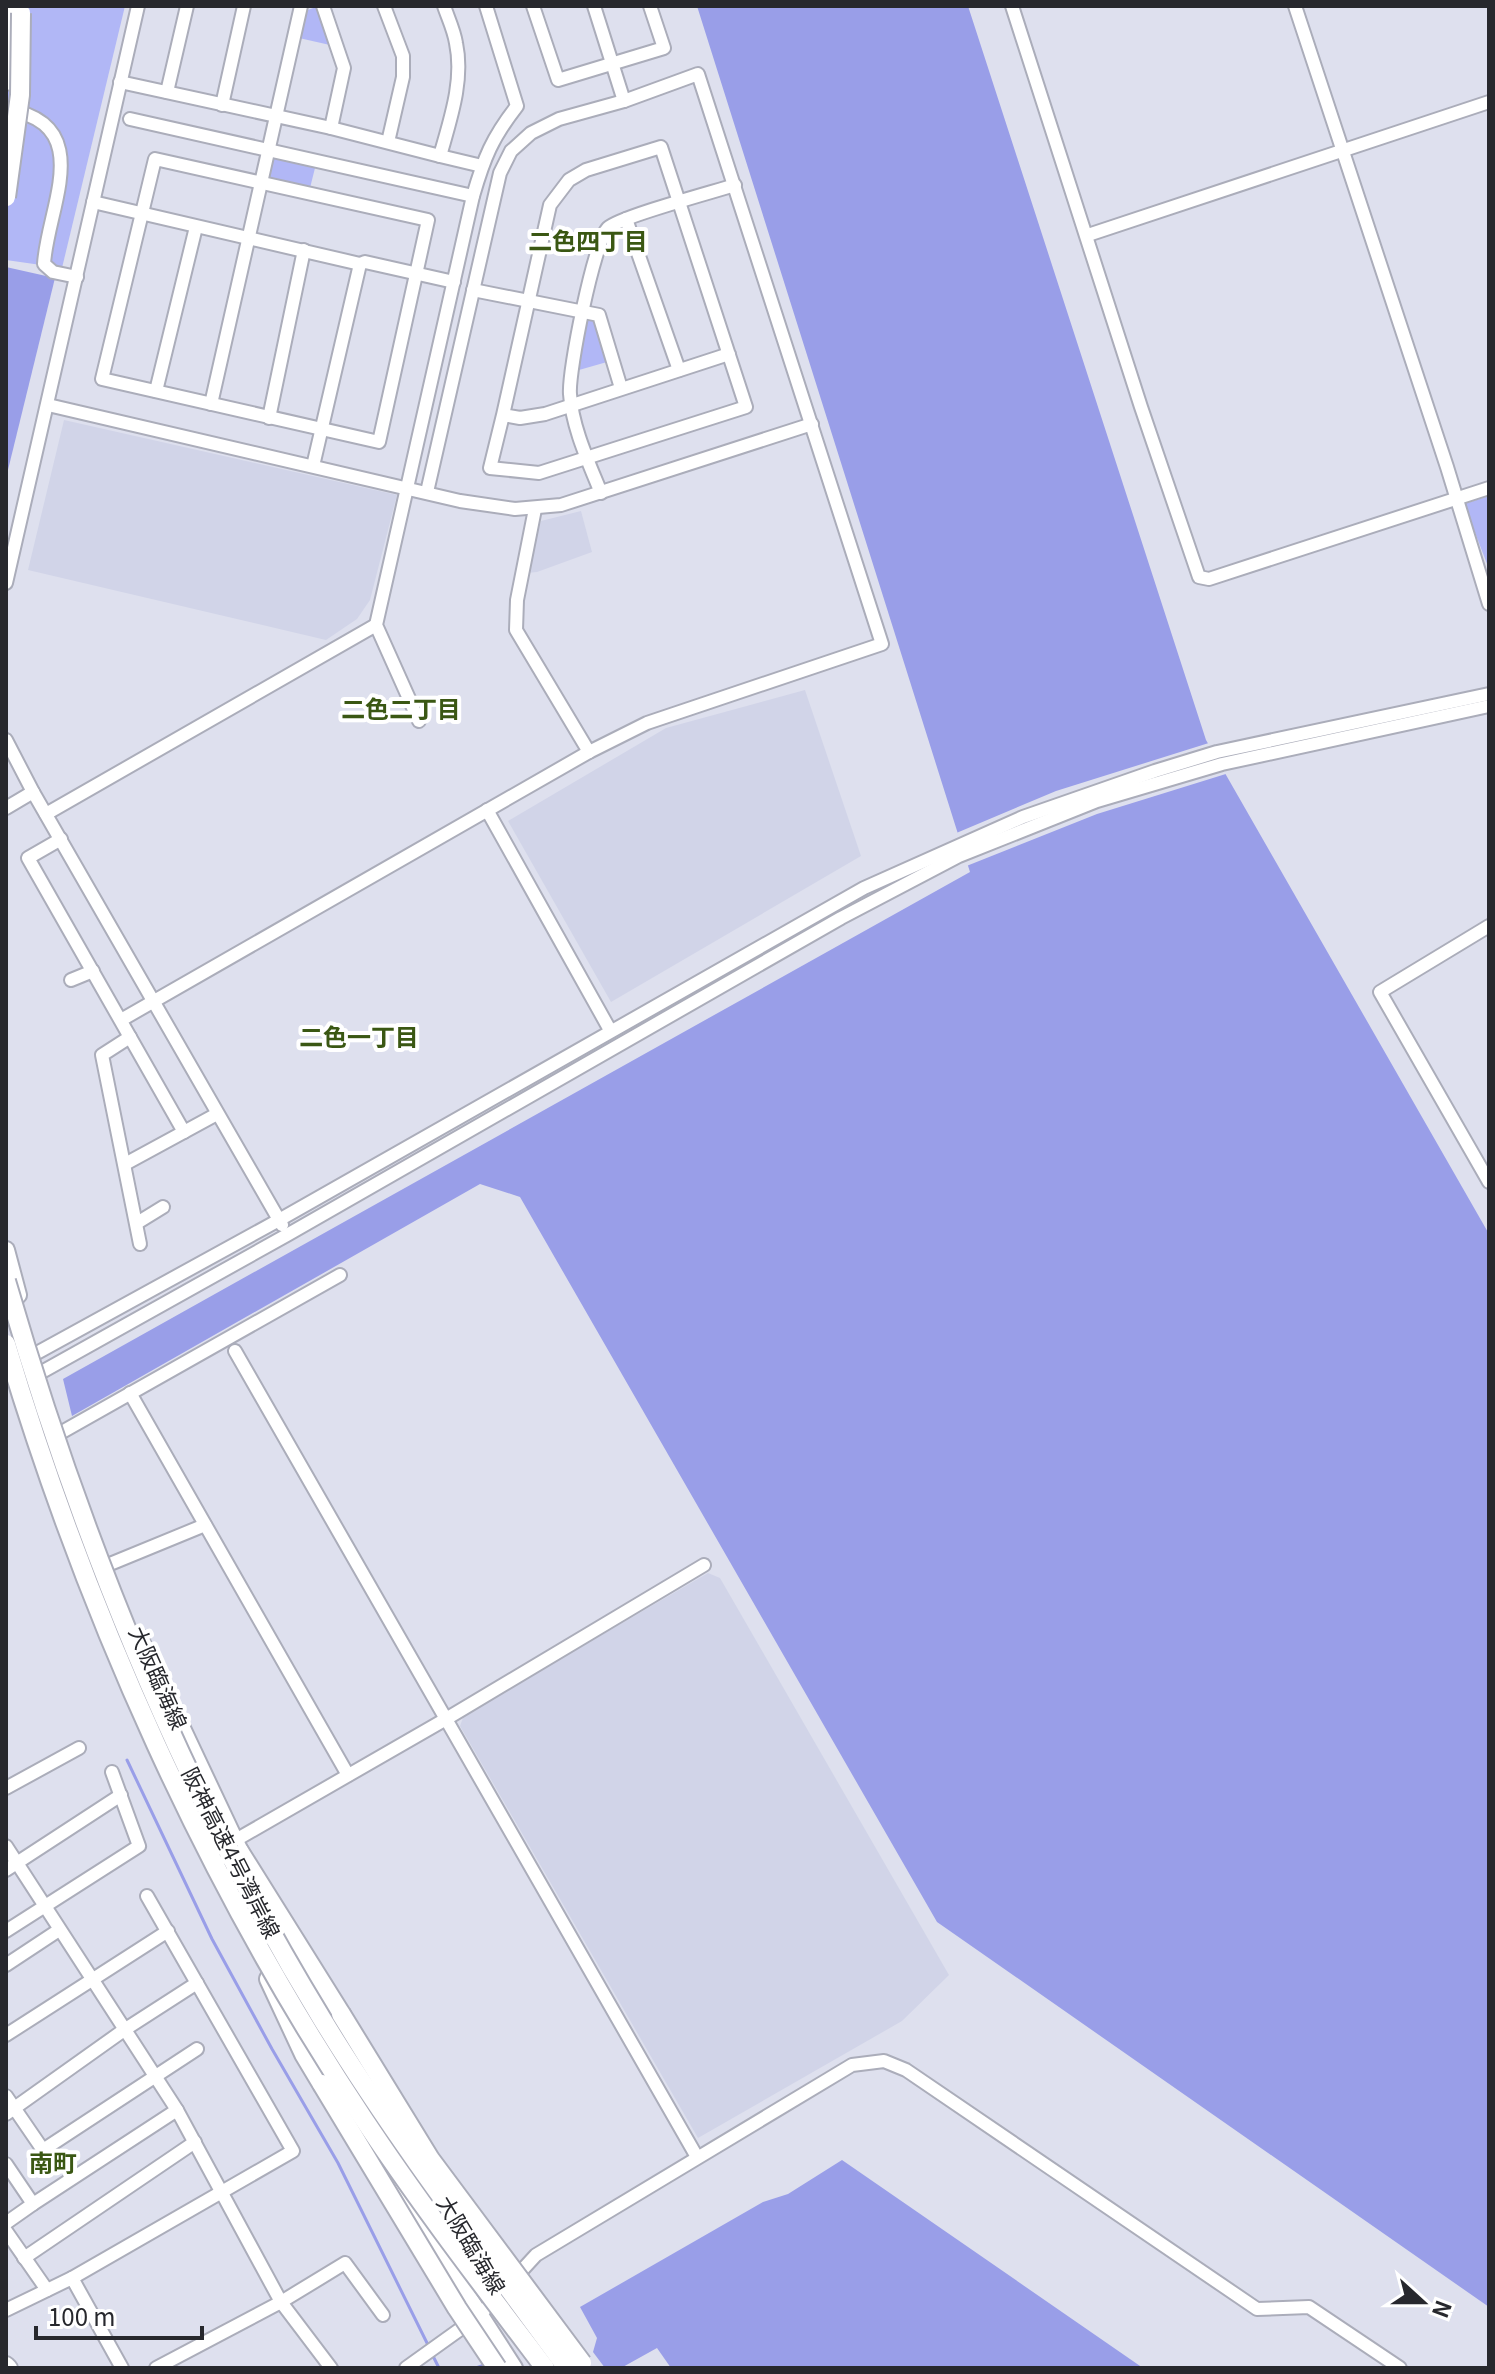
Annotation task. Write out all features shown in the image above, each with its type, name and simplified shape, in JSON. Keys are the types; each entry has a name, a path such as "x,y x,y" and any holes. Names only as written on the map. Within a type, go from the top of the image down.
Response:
{"highway":[{"path":"6,81 7,6"},
{"path":"6,197 20,95 21,6"},
{"name":"阪神高速4号湾岸線","path":"6,1281 62,1462 95,1552 141,1667 224,1845 283,1953 376,2104 567,2368"},
{"name":"阪神高速4号湾岸線","path":"6,1344 79,1558 119,1657 210,1856 308,2031 362,2117 544,2368"},
{"path":"237,1846 430,2159 586,2368"},
{"path":"267,1975 304,2054 457,2308 497,2368"}],"main road":[{"name":"大阪臨海線","path":"6,1250 36,1354 110,1564 140,1641 237,1846 331,2016 544,2368"},
{"name":"大阪臨海線","path":"8,1376 30,1450 63,1538 130,1702 207,1867 326,2077 514,2368"}],"street":[{"path":"6,583 138,6"},
{"path":"167,92 187,6"},
{"path":"222,105 244,6"},
{"path":"211,404 301,6"},
{"path":"323,6 344,68 331,128"},
{"path":"384,6 403,56 403,77 388,142"},
{"path":"440,156 458,74 456,43 444,6"},
{"path":"419,721 376,625 473,196 497,131 517,106 486,6"},
{"path":"533,6 558,80 664,48 650,6"},
{"path":"594,6 624,101"},
{"path":"1012,6 1199,577 1209,579 1489,488"},
{"path":"1295,6 1489,604"},
{"path":"121,1020 589,752 647,723 882,644 698,74 624,101 559,119 531,133 511,151 500,173 427,492"},
{"path":"120,82 331,128 482,166"},
{"path":"1088,235 1489,102"},
{"path":"6,109 35,119 54,135 61,158 60,184 44,264 53,272 77,277"},
{"path":"130,119 473,196"},
{"path":"661,147 680,202 746,407 539,473 490,468 550,205 569,180 586,170 661,147"},
{"path":"155,159 261,183 428,220 379,442 102,379 155,159"},
{"path":"601,493 587,460 569,391 598,248 608,228 626,219 735,185"},
{"path":"93,202 360,264 365,262 454,282"},
{"path":"626,219 679,370"},
{"path":"156,391 196,227"},
{"path":"269,418 304,250"},
{"path":"313,466 360,264"},
{"path":"473,290 599,315 621,388"},
{"path":"503,415 520,418 545,414 729,354"},
{"path":"48,405 460,501 515,509 561,505 812,424"},
{"path":"535,509 517,600 516,630 589,752"},
{"path":"46,814 376,625"},
{"path":"8,1376 36,1354 279,1220 864,888 958,850 1219,758 1489,694"},
{"path":"1219,758 1489,706"},
{"path":"6,740 287,1235"},
{"path":"6,808 33,792"},
{"path":"487,810 610,1030"},
{"path":"61,839 28,858 184,1132"},
{"path":"8,1376 42,1372 958,850"},
{"path":"1489,926 1380,992 1489,1182"},
{"path":"71,980 93,971"},
{"path":"130,1037 102,1055 140,1244"},
{"path":"125,1164 217,1114"},
{"path":"137,1223 163,1207"},
{"path":"62,1432 340,1275"},
{"path":"235,1351 697,2157"},
{"path":"130,1393 348,1775"},
{"path":"110,1564 205,1525"},
{"path":"237,1846 348,1775 704,1565"},
{"path":"6,1788 79,1748"},
{"path":"6,1931 139,1846 112,1772"},
{"path":"11,1866 121,1795"},
{"path":"6,1846 11,1866 59,1930 177,2110 281,2302 331,2368"},
{"path":"6,2310 72,2278 293,2151 147,1896"},
{"path":"6,1965 59,1930"},
{"path":"6,2035 168,1931"},
{"path":"10,2111 124,2030 197,1983"},
{"path":"6,2096 10,2111 43,2150 197,2049"},
{"path":"414,2366 480,2315 536,2255 852,2065 884,2061 906,2070 1257,2309 1309,2307 1400,2368"},
{"path":"6,2223 177,2110"},
{"path":"24,2258 195,2142"},
{"path":"6,2164 33,2204"},
{"path":"6,2231 47,2290"},
{"path":"165,2366 345,2263 383,2315"},
{"path":"72,2278 122,2368"}],"shaded area":[{"path":"6,6 125,6 62,268 6,260"},
{"path":"697,6 968,6 1206,740 1489,1234 1489,2307 937,1922 520,1197 480,1184 72,1416 63,1379 970,872"},
{"path":"316,7 330,45 299,38 305,11"},
{"path":"274,156 316,164 310,188 267,179"},
{"path":"6,267 55,278 6,478"},
{"path":"587,320 595,321 607,362 579,370"},
{"path":"64,420 397,495 370,600 357,619 326,640 28,570"},
{"path":"1489,496 1489,569 1464,504"},
{"path":"581,511 592,552 527,573 541,521"},
{"path":"805,690 861,856 611,1002 508,821 666,728"},
{"path":"708,1573 720,1578 949,1975 902,2021 698,2138 460,1726 464,1715"},
{"path":"842,2160 1143,2368 671,2368 657,2348 621,2368 605,2368 593,2352 597,2338 580,2307 763,2202 788,2194"}],"pier":[{"path":"1212,742 1229,773 1097,814 964,867 954,834 1056,791"}],"waterway":[{"path":"127,1760 212,1939 338,2163 429,2347"},
{"path":"432,2354 439,2368"},
{"path":"476,2368 487,2364"}],"district":[{"name":"二色四丁目","path":"588,242"},
{"name":"二色二丁目","path":"401,710"},
{"name":"二色一丁目","path":"359,1038"},
{"name":"南町","path":"53,2164"}]}
